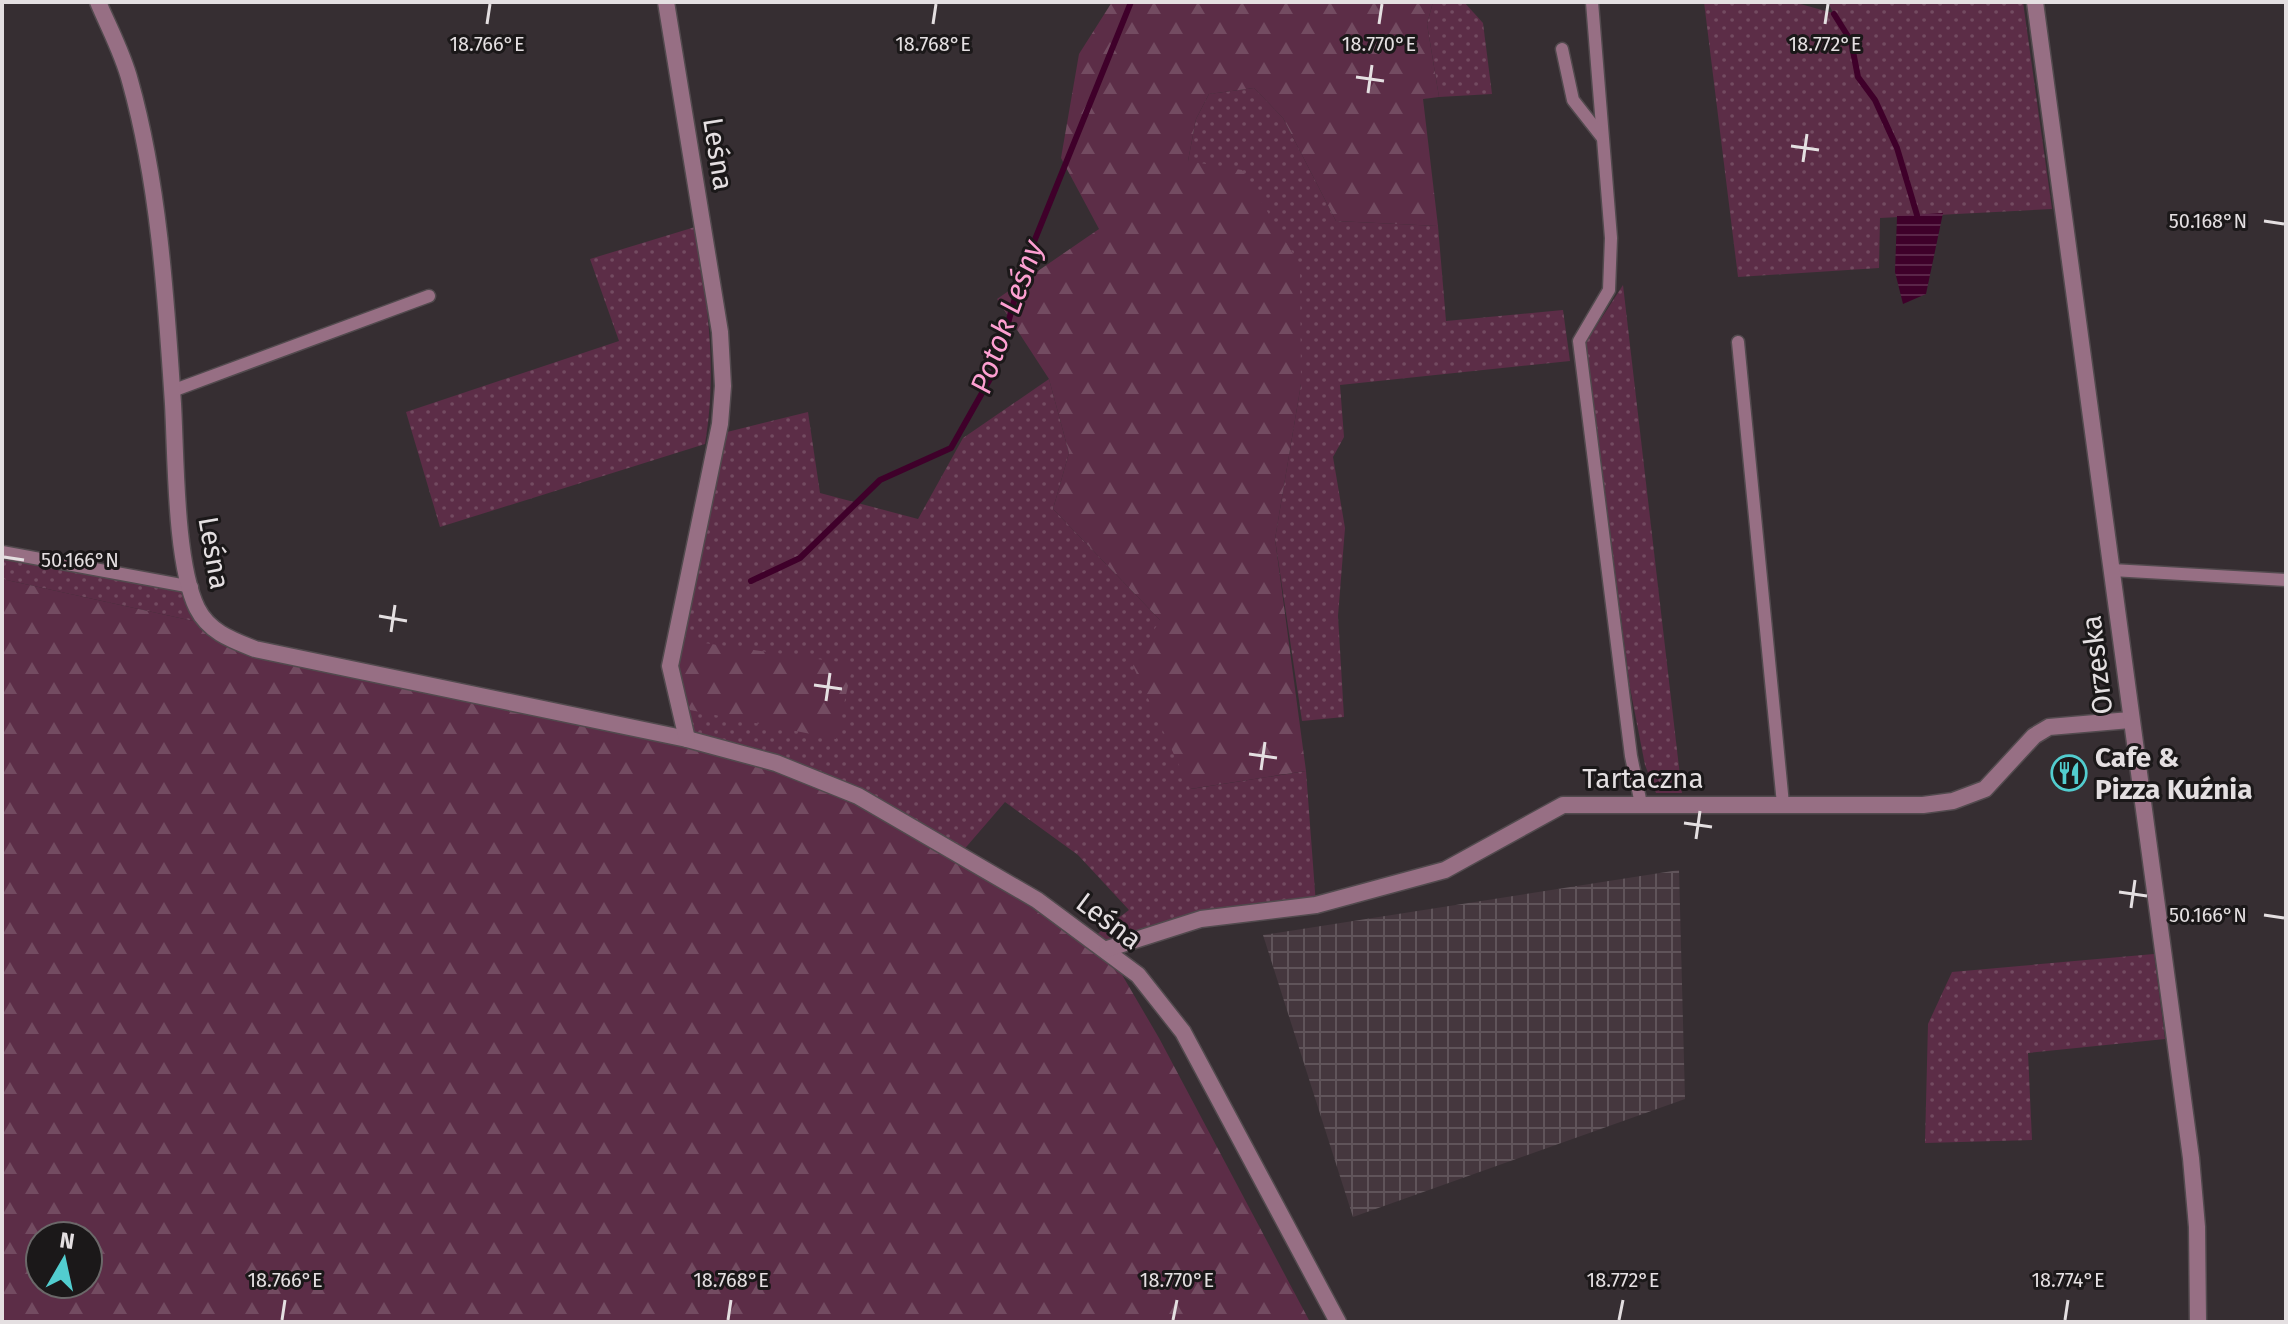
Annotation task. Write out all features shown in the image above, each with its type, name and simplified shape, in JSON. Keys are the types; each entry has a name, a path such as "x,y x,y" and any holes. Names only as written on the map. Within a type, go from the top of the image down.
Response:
{"street":[{"name":"Leśna","path":"98,2 130,80 146,152 172,391 183,544 196,606 207,624 226,638 255,649 687,739 776,763 858,796 1037,900 1138,975 1183,1032 1338,1322"},
{"name":"Leśna","path":"666,2 720,332 723,386 713,466 670,666 687,739"},
{"name":"Orzeska","path":"2035,2 2191,1158 2197,1227 2198,1322"},
{"name":"Tartaczna","path":"1107,949 1201,919 1316,905 1445,870 1563,805 1923,805 1953,801 1985,789 2034,736 2049,727 2130,720"}],"lane":[{"path":"1592,2 1611,238 1609,290 1579,341 1631,756 1641,804"},
{"path":"1562,49 1573,100 1602,137"},
{"path":"172,391 429,296"},
{"path":"1738,342 1783,804"},
{"path":"2,552 192,587"},
{"path":"2112,570 2286,580"}],"shaded area":[{"path":"1943,213 1926,294 1903,304 1895,272 1897,216"},
{"path":"1679,870 1685,1099 1353,1217 1263,935"}],"green space":[{"path":"1112,2 1433,2 1427,24 1439,97 1423,99 1438,226 1336,221 1283,118 1254,88 1209,94 1196,119 1188,161 1242,170 1300,265 1301,384 1275,539 1306,771 1190,789 1133,666 1160,620 1053,509 1069,453 1049,379 997,299 1099,229 1061,158 1079,54"},
{"path":"1433,2 1464,2 1483,23 1492,94 1439,97 1427,24"},
{"path":"1704,2 1793,2 1833,13 1828,2 2023,2 2052,209 1880,218 1879,268 1738,277"},
{"path":"1254,88 1283,118 1336,221 1438,226 1446,321 1563,310 1570,361 1340,385 1344,437 1333,457 1345,528 1338,616 1344,717 1302,721 1275,539 1301,384 1188,161 1196,119 1209,94"},
{"path":"695,227 711,361 705,444 440,527 406,412 619,341 590,259"},
{"path":"1623,285 1682,793 1656,793 1645,765 1630,688 1586,342"},
{"path":"1049,379 1069,453 1053,509 1160,620 1191,789 1306,771 1316,905 1201,919 1107,949 1092,938 1129,910 1078,855 1005,802 961,853 687,739 676,639 727,432 808,412 820,493 918,519 963,438"},
{"path":"2,552 192,587 207,624 2,579"},
{"path":"2,579 207,624 226,638 687,739 816,777 1107,949 1159,1038 1310,1322 2,1322"},
{"path":"676,639 853,664 836,739 680,708"},
{"path":"2154,954 2165,1039 2028,1053 2032,1140 1925,1143 1928,1024 1952,972"}],"waterway":[{"name":"Potok Leśny","path":"751,581 800,558 880,480 951,448 995,370 1023,269 1131,2"},
{"path":"1834,14 1851,41 1858,77 1875,100 1897,148 1917,215"}],"place":[{"name":"Cafe & Pizza Kuźnia","path":"2069,773"}]}
